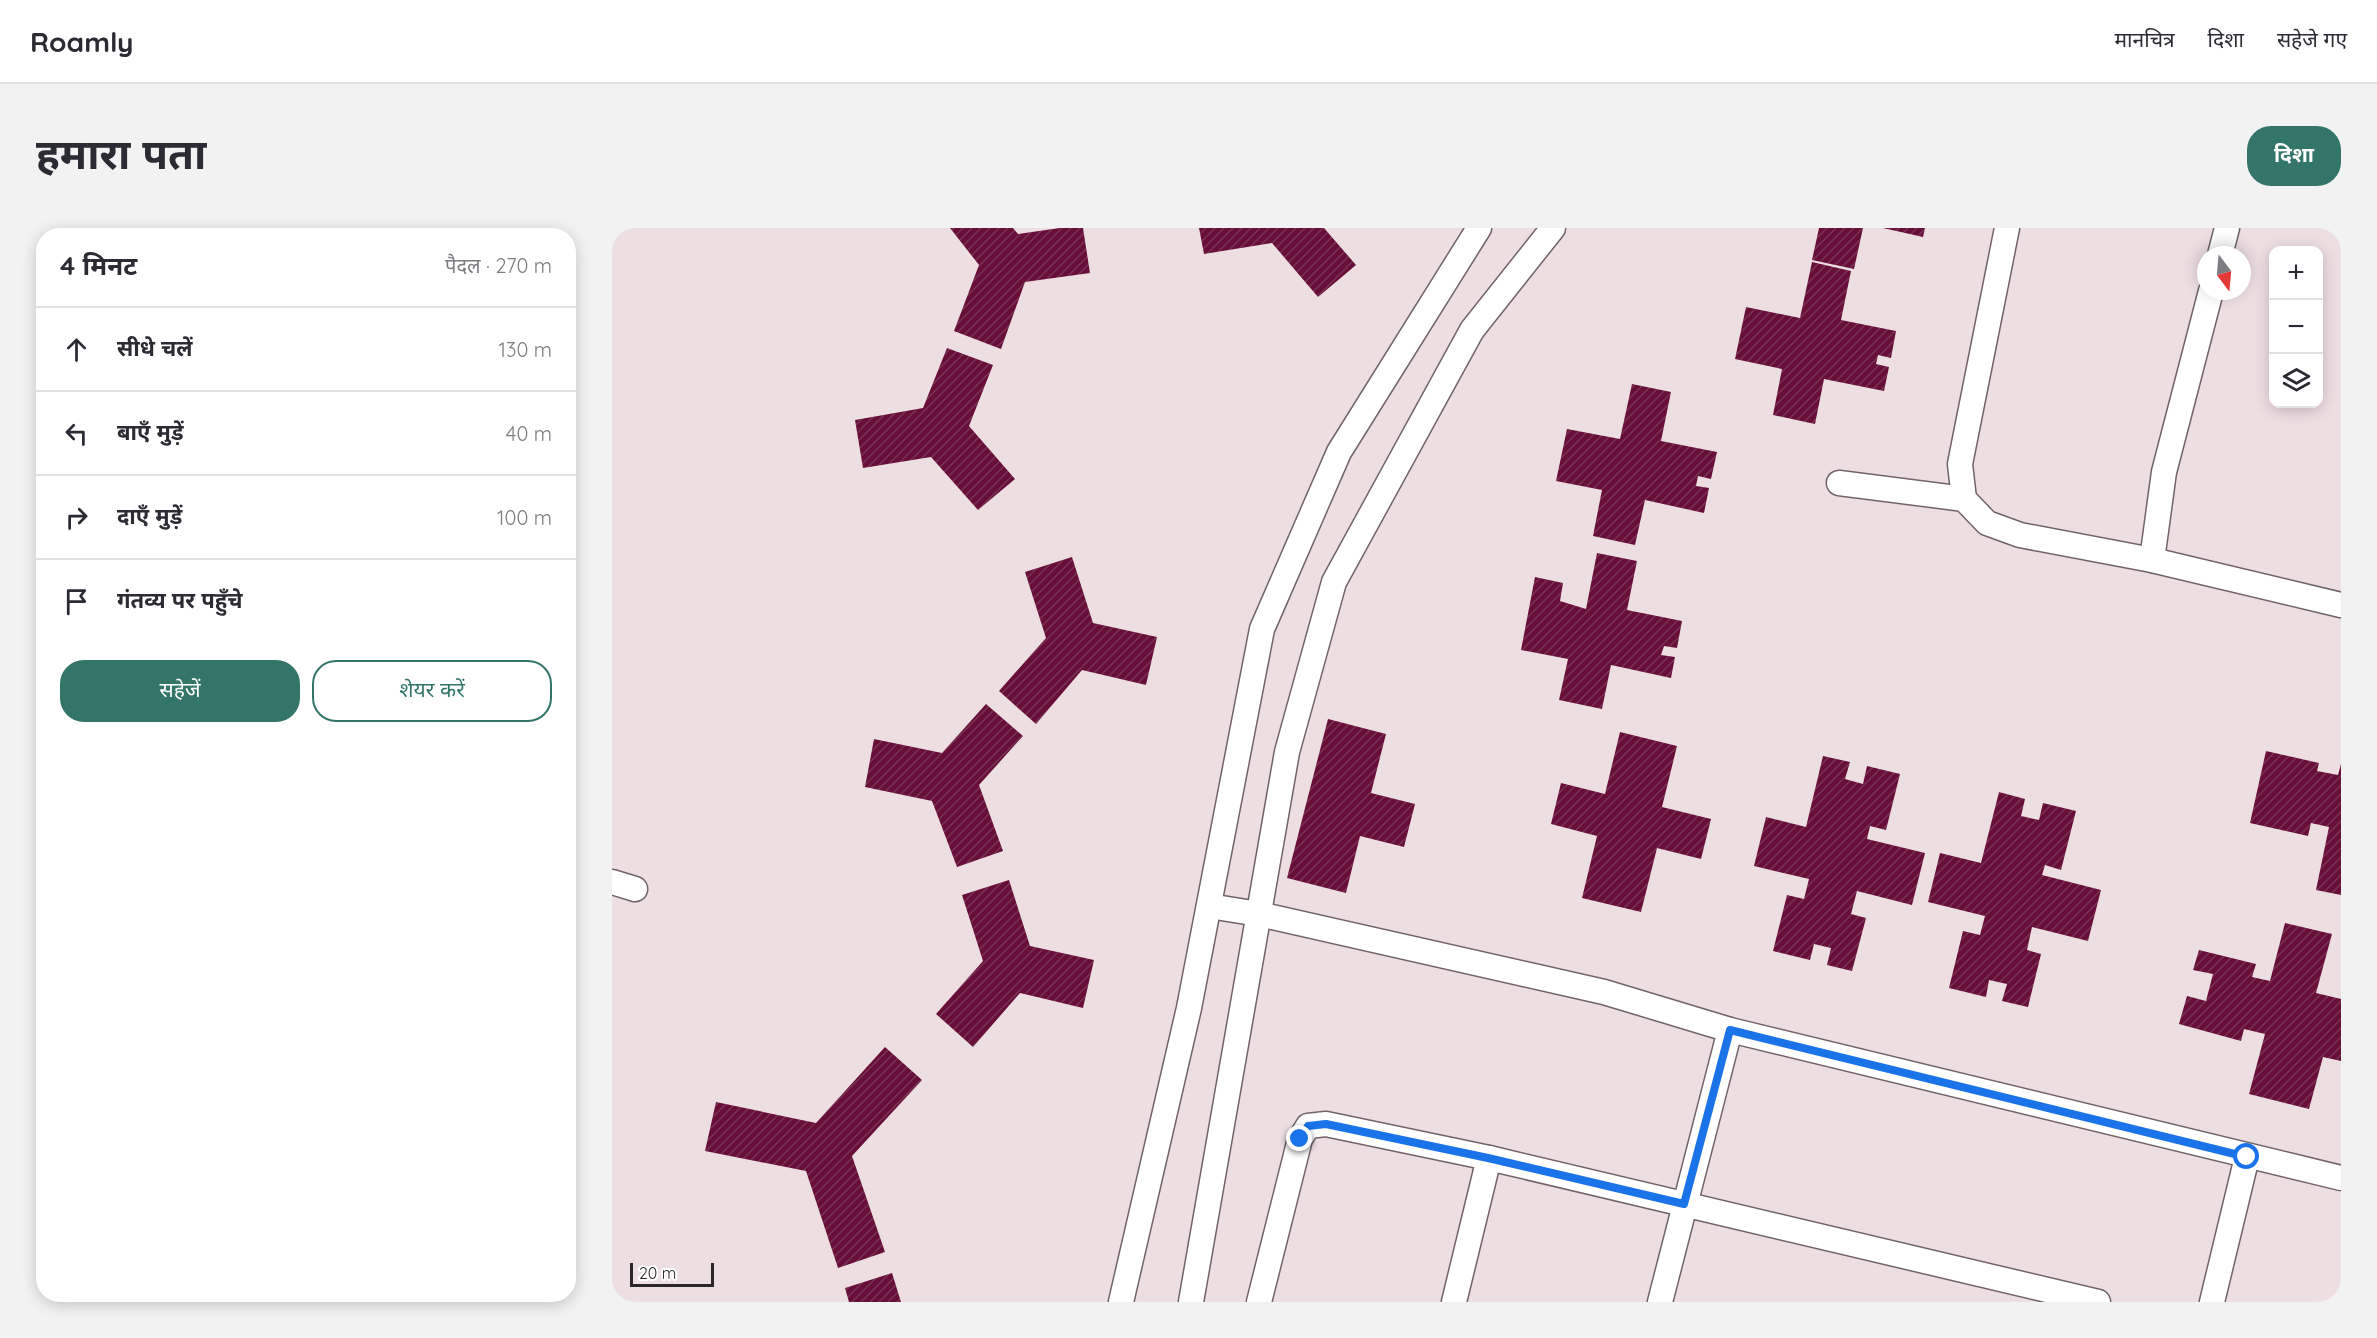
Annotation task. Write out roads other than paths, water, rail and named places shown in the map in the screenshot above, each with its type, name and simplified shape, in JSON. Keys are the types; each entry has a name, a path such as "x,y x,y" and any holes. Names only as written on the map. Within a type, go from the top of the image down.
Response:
{"street":[{"path":"1121,1302 1189,1008 1262,629 1339,452 1479,228"},
{"path":"1191,1302 1287,752 1334,582 1473,330 1553,228"},
{"path":"2007,228 1960,464 1964,499 1987,523 2020,535 2152,561 2341,605"},
{"path":"2222,246 2227,228"},
{"path":"2152,561 2164,472 2209,300"},
{"path":"1839,483 1964,499"},
{"path":"1209,906 1259,914 1604,992 1730,1030 2341,1178"},
{"path":"1660,1302 1730,1030"},
{"path":"1259,1302 1300,1139 1308,1126 1326,1124 1488,1158 2098,1302"},
{"path":"2212,1302 2247,1157"},
{"path":"1454,1302 1488,1158"}]}
